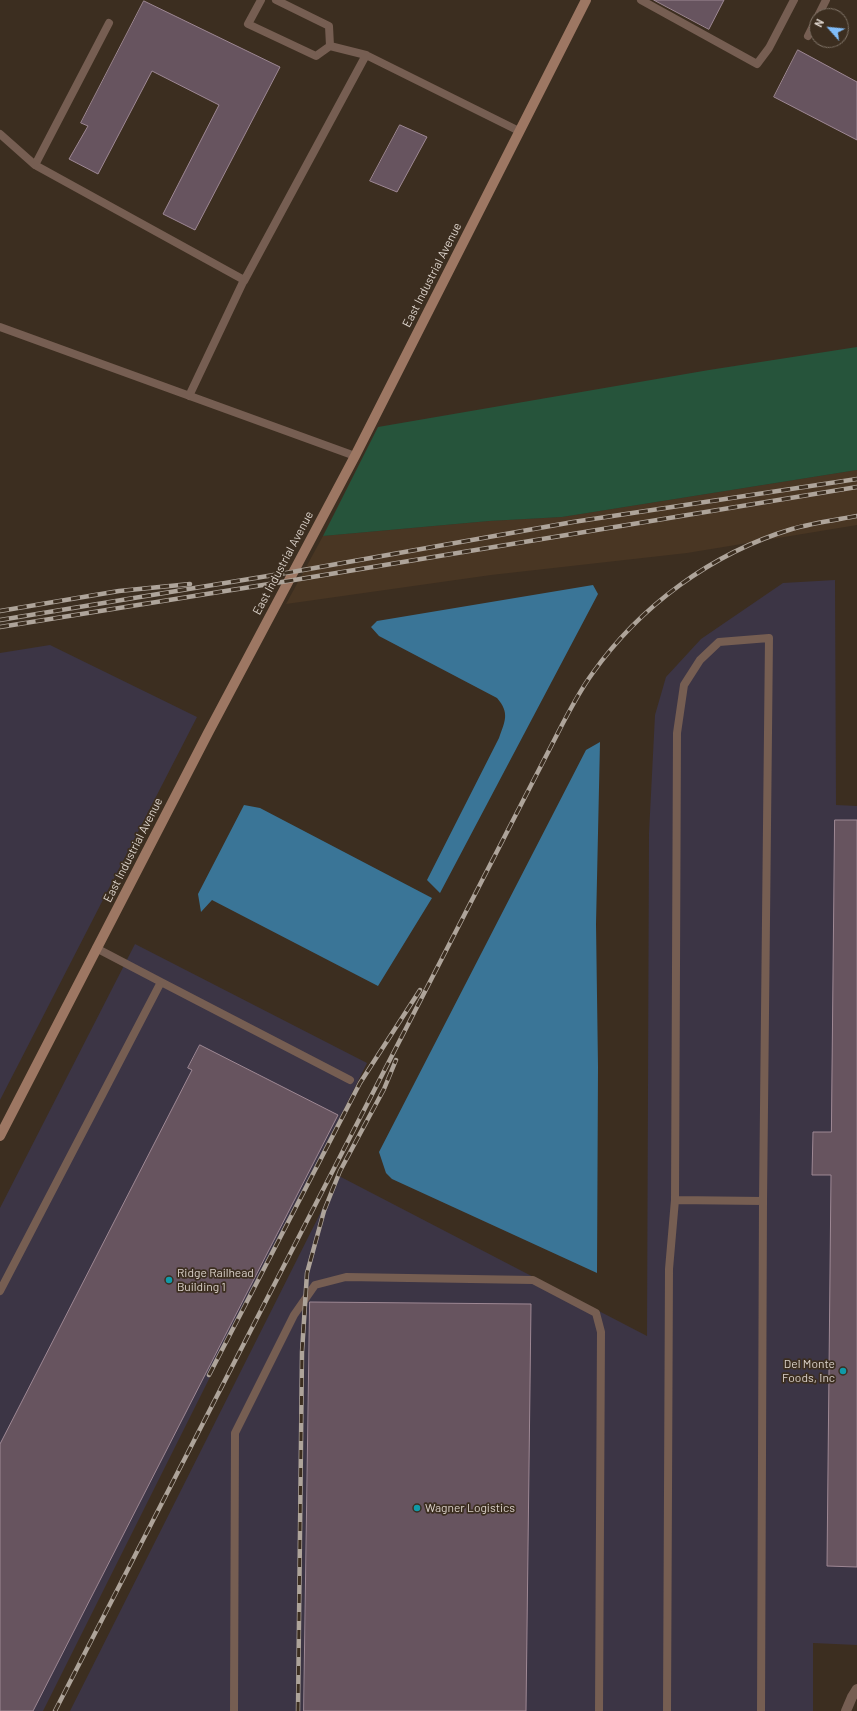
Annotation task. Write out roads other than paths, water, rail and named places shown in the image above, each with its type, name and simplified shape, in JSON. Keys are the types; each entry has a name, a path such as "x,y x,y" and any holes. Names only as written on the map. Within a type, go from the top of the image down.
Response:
{"street":[{"name":"East Industrial Avenue","path":"0,1136 96,948 355,456 586,0"},
{"path":"846,1711 857,1689"}],"lane":[{"path":"261,0 248,24 316,56 330,46 366,55 519,131"},
{"path":"276,0 329,26 330,46"},
{"path":"641,0 757,64 769,48 794,0"},
{"path":"35,165 108,22"},
{"path":"189,396 244,281 366,55"},
{"path":"0,134 35,165 244,281"},
{"path":"0,327 355,456"},
{"path":"667,1711 669,1270 675,1200 677,733 684,685 700,660 719,642 769,638 763,1201 761,1711"},
{"path":"96,948 350,1080"},
{"path":"0,1291 161,982"},
{"path":"675,1200 763,1201"},
{"path":"234,1711 234,1433 294,1315 315,1285 346,1277 533,1280 596,1313 601,1332 599,1711"}],"water":[{"path":"593,585 598,594 440,893 427,880 499,738 505,717 504,708 497,698 379,636 371,627 377,621"},
{"path":"600,742 596,924 598,1067 597,1273 392,1179 386,1173 379,1152 586,750"},
{"path":"244,805 260,808 432,898 378,986 212,900 201,912 198,894"}],"railway":[{"path":"0,620 292,572 573,522 857,479"},
{"path":"0,627 857,487"},
{"path":"55,1711 563,723 588,680 611,649 632,626 680,585 706,567 762,539 816,523 857,516"},
{"path":"0,611 119,591 190,584"},
{"path":"209,1375 360,1083 420,990"},
{"path":"298,1711 302,1352 307,1273 324,1211 340,1171 384,1089 396,1060"}],"place":[{"name":"Ridge Railhead Building 1","path":"169,1280"},
{"name":"Del Monte Foods, Inc","path":"843,1371"},
{"name":"Wagner Logistics","path":"417,1508"}]}
